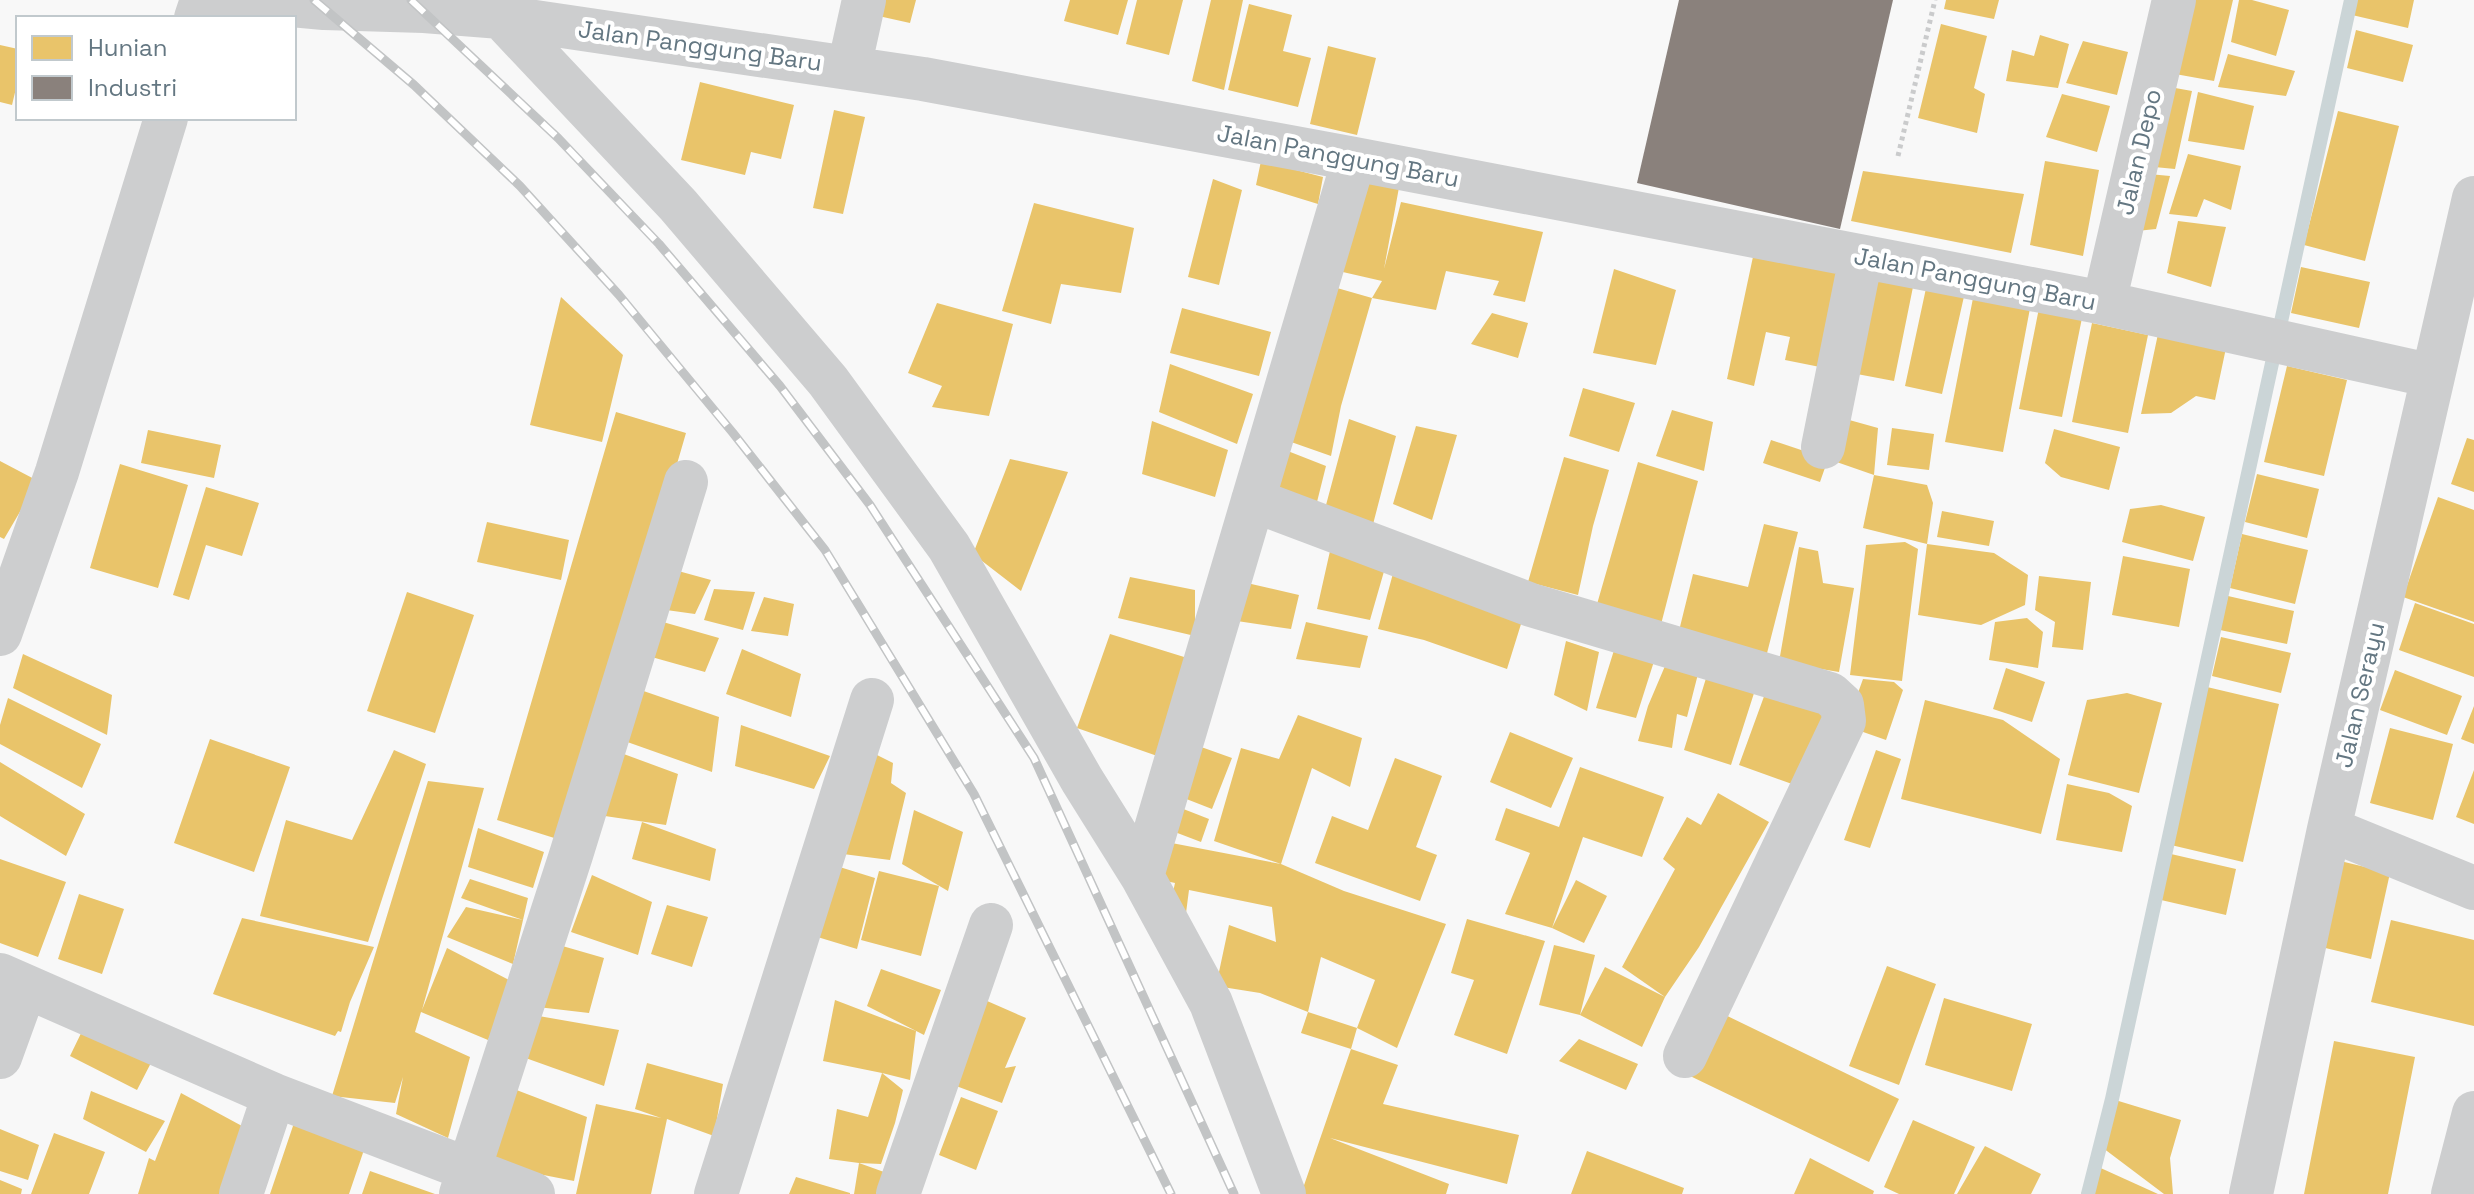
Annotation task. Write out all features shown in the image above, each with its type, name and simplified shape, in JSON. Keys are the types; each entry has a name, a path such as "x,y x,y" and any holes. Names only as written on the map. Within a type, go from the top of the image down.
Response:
{"street":[{"name":"Jalan Panggung Baru","path":"234,0 501,17 923,79 2104,303 2433,376"},
{"path":"849,68 864,0"},
{"name":"Jalan Depo","path":"2104,303 2174,0"},
{"path":"501,17 678,205 828,381 949,547 1082,780 1142,876 1211,1003 1284,1194"},
{"path":"0,634 57,472 165,120"},
{"path":"1142,876 1354,159"},
{"name":"Jalan Serayu","path":"2251,1194 2329,829 2474,198"},
{"path":"1823,447 1861,257"},
{"path":"465,1183 571,855 686,482"},
{"path":"1253,500 1531,605 1830,694 1842,705 1844,721 1685,1056"},
{"path":"716,1194 872,700"},
{"path":"2329,829 2474,888"},
{"path":"898,1194 991,925"},
{"path":"0,1057 13,981 274,1095 465,1183 533,1194"},
{"path":"241,1194 274,1095"},
{"path":"2453,1194 2474,1113"}],"path":[{"path":"1898,156 1935,0"}],"building: Hunian":[{"path":"868,0 916,0 910,23 865,13"},
{"path":"1070,0 1128,0 1118,35 1064,21"},
{"path":"1137,0 1183,0 1169,55 1126,44"},
{"path":"1211,0 1243,0 1224,90 1192,81"},
{"path":"1946,0 1999,0 1994,19 1944,9"},
{"path":"2184,0 2233,0 2214,81 2164,72"},
{"path":"2239,0 2252,0 2289,10 2276,56 2231,42"},
{"path":"2356,0 2414,0 2408,28 2352,15"},
{"path":"1249,4 1292,15 1283,51 1311,58 1298,107 1228,90"},
{"path":"1941,24 1987,36 1974,88 1985,94 1977,133 1918,118"},
{"path":"2356,30 2413,45 2403,82 2347,68"},
{"path":"2040,35 2069,44 2058,88 2006,81 2012,50 2034,56"},
{"path":"2083,41 2128,52 2117,95 2066,83"},
{"path":"0,45 16,49 16,88 12,105 0,102"},
{"path":"1328,46 1376,58 1357,135 1310,124"},
{"path":"2228,54 2295,71 2286,96 2218,87"},
{"path":"700,82 794,105 781,159 751,152 745,175 681,160"},
{"path":"2164,86 2192,91 2175,169 2144,166"},
{"path":"2198,92 2254,106 2244,150 2188,141"},
{"path":"2062,94 2110,106 2097,152 2046,137"},
{"path":"834,110 865,117 843,214 813,208"},
{"path":"2338,111 2399,126 2365,261 2304,245"},
{"path":"2188,154 2241,166 2231,210 2204,199 2197,217 2169,214"},
{"path":"1261,161 1323,177 1318,204 1256,185"},
{"path":"2045,161 2099,170 2083,256 2030,245"},
{"path":"1364,170 1400,182 1384,269 1401,202 1543,232 1525,302 1493,295 1499,281 1446,271 1436,310 1372,298 1382,281 1334,270"},
{"path":"1863,171 2024,194 2011,253 1851,221"},
{"path":"2149,174 2170,176 2156,229 2127,232"},
{"path":"1213,179 1242,190 1219,285 1188,277"},
{"path":"1034,203 1134,228 1121,293 1061,284 1051,324 1002,311"},
{"path":"2178,221 2226,227 2211,287 2167,273"},
{"path":"1754,252 1850,272 1830,369 1785,360 1790,337 1766,332 1754,386 1727,379"},
{"path":"1862,267 1915,277 1894,381 1841,371"},
{"path":"2301,267 2370,282 2359,328 2291,313"},
{"path":"1614,269 1676,290 1656,365 1593,353"},
{"path":"1928,279 1965,292 1942,394 1905,386"},
{"path":"1323,284 1372,298 1341,406 1331,456 1274,436"},
{"path":"1974,293 2031,303 2003,452 1945,442"},
{"path":"561,297 623,355 602,442 530,425"},
{"path":"937,303 1013,324 989,416 932,407 942,386 908,373"},
{"path":"2040,303 2082,318 2062,417 2019,409"},
{"path":"1182,308 1271,332 1259,376 1170,353"},
{"path":"1492,313 1528,323 1518,358 1471,344"},
{"path":"2092,323 2148,335 2128,433 2072,422"},
{"path":"2158,334 2226,348 2215,400 2196,396 2171,413 2141,414"},
{"path":"1170,364 1253,394 1237,444 1159,412"},
{"path":"2287,366 2347,380 2324,476 2264,462"},
{"path":"1583,388 1635,403 1619,452 1569,436"},
{"path":"1672,410 1713,422 1704,471 1656,456"},
{"path":"616,412 686,433 567,842 497,820"},
{"path":"1835,416 1878,428 1874,475 1828,459"},
{"path":"1349,419 1396,436 1371,532 1322,520"},
{"path":"1152,421 1228,450 1215,497 1142,474"},
{"path":"1416,426 1457,435 1432,520 1393,504"},
{"path":"1892,428 1934,434 1929,470 1887,465"},
{"path":"2054,429 2120,447 2109,490 2061,477 2045,463"},
{"path":"148,430 221,445 214,478 141,463"},
{"path":"2467,438 2474,440 2474,492 2451,484"},
{"path":"1771,440 1828,459 1820,482 1763,463"},
{"path":"1275,446 1326,466 1315,510 1270,497"},
{"path":"1564,457 1609,470 1578,595 1528,582"},
{"path":"1010,459 1068,472 1021,591 973,554"},
{"path":"0,461 38,481 4,539 0,537"},
{"path":"1638,462 1698,481 1658,636 1593,618"},
{"path":"120,464 188,485 158,588 90,568"},
{"path":"2257,474 2319,489 2307,538 2245,522"},
{"path":"1874,475 1927,485 1933,503 1927,544 1863,528"},
{"path":"206,487 259,503 242,556 206,545 189,600 173,595"},
{"path":"2438,497 2474,510 2474,622 2403,597"},
{"path":"2161,505 2205,517 2193,561 2122,542 2130,509"},
{"path":"1942,511 1994,521 1989,546 1937,537"},
{"path":"487,522 569,540 561,580 477,562"},
{"path":"1764,524 1798,532 1765,661 1677,639 1693,574 1748,587"},
{"path":"2242,534 2308,550 2295,604 2230,588"},
{"path":"1905,542 1918,549 1902,681 1850,675 1866,545"},
{"path":"1927,544 1994,553 2028,575 2025,605 1981,625 1918,615"},
{"path":"1799,547 1818,551 1823,583 1854,588 1839,672 1779,662"},
{"path":"1330,551 1387,561 1370,620 1317,609"},
{"path":"2123,556 2190,569 2179,627 2112,615"},
{"path":"1395,566 1526,608 1507,669 1424,640 1378,629"},
{"path":"671,569 711,580 695,614 652,608"},
{"path":"2039,576 2091,582 2083,650 2052,647 2055,622 2035,610"},
{"path":"1130,577 1195,590 1195,636 1118,618"},
{"path":"1247,583 1299,595 1291,629 1237,621"},
{"path":"714,589 755,592 743,630 704,620"},
{"path":"407,592 474,615 435,733 367,711"},
{"path":"2228,596 2294,611 2287,644 2220,630"},
{"path":"764,597 794,604 788,636 751,631"},
{"path":"2415,603 2474,624 2474,677 2399,650"},
{"path":"2027,618 2043,632 2038,668 1989,660 1995,622"},
{"path":"656,620 719,638 705,672 648,656"},
{"path":"1306,622 1368,636 1360,668 1296,659"},
{"path":"1110,634 1197,661 1163,758 1077,728"},
{"path":"2221,637 2291,653 2281,693 2212,676"},
{"path":"1566,641 1599,652 1587,711 1554,695"},
{"path":"1615,647 1656,655 1636,718 1596,708"},
{"path":"742,649 801,674 791,717 726,694"},
{"path":"23,654 112,695 107,735 13,688"},
{"path":"1665,666 1698,674 1687,717 1677,714 1672,748 1638,741 1648,706"},
{"path":"2006,668 2045,682 2032,722 1993,709"},
{"path":"2395,670 2462,696 2447,735 2380,710"},
{"path":"1707,675 1755,690 1731,765 1684,750"},
{"path":"1863,679 1894,682 1903,690 1886,740 1846,726"},
{"path":"629,686 719,717 712,772 616,738"},
{"path":"2207,687 2279,704 2243,862 2171,845"},
{"path":"1766,691 1833,715 1806,789 1739,765"},
{"path":"2127,693 2162,703 2139,793 2068,775 2087,700"},
{"path":"8,698 101,744 82,788 0,744 0,725"},
{"path":"1925,700 2003,720 2060,759 2041,834 1901,799"},
{"path":"2474,706 2474,744 2461,739"},
{"path":"1298,715 1362,738 1350,787 1312,768 1281,864 1214,841 1241,748 1279,759"},
{"path":"741,725 830,756 814,789 735,766"},
{"path":"2390,728 2453,744 2433,820 2370,803"},
{"path":"1510,732 1573,758 1551,808 1490,782"},
{"path":"210,739 290,767 254,872 174,843"},
{"path":"1190,743 1232,758 1212,809 1171,793"},
{"path":"394,750 426,764 368,942 260,916 286,820 352,840"},
{"path":"1876,750 1901,759 1870,848 1844,840"},
{"path":"869,751 893,763 891,783 906,793 890,860 843,854"},
{"path":"621,753 678,774 666,825 598,815"},
{"path":"1395,758 1442,776 1416,847 1437,855 1420,901 1315,863 1332,816 1368,830"},
{"path":"0,762 85,814 66,856 0,816"},
{"path":"1580,767 1664,797 1642,857 1583,837 1552,928 1505,914 1530,853 1495,840 1506,808 1559,827"},
{"path":"2474,770 2474,824 2456,817"},
{"path":"428,781 484,788 422,1010 447,948 515,983 488,1040 421,1012 415,1032 470,1057 448,1138 396,1114 403,1077 395,1103 332,1096"},
{"path":"2067,784 2109,793 2132,806 2122,852 2056,840"},
{"path":"1718,793 1769,822 1699,947 1665,997 1622,967 1675,869 1663,859 1687,817 1701,825"},
{"path":"1168,803 1209,819 1201,842 1159,826"},
{"path":"914,810 963,832 948,891 902,864"},
{"path":"642,822 716,849 710,881 632,859"},
{"path":"478,828 544,852 533,888 468,867"},
{"path":"1156,840 1281,864 1344,891 1446,924 1397,1048 1357,1028 1375,980 1321,957 1308,1012 1260,993 1216,986 1229,925 1276,942 1272,907 1189,890 1186,913 1169,910 1175,883 1148,877"},
{"path":"2171,854 2236,869 2226,915 2161,900"},
{"path":"0,859 66,882 38,957 0,943"},
{"path":"2332,859 2390,873 2371,959 2313,945"},
{"path":"830,864 875,878 857,949 801,932"},
{"path":"879,871 939,886 921,956 861,940"},
{"path":"592,875 652,902 638,955 571,932"},
{"path":"470,879 528,898 523,920 461,898"},
{"path":"1576,880 1607,896 1584,943 1552,928"},
{"path":"79,894 124,909 102,974 58,959"},
{"path":"667,905 708,917 692,967 651,954"},
{"path":"466,907 523,920 513,964 447,937"},
{"path":"242,918 374,947 350,1002 341,1032 338,1031 335,1036 213,994"},
{"path":"1467,919 1545,941 1507,1054 1454,1035 1474,980 1451,973"},
{"path":"2391,920 2474,940 2474,1026 2371,1002"},
{"path":"552,943 604,958 589,1013 529,1006"},
{"path":"1554,945 1595,955 1580,1015 1539,1005"},
{"path":"1887,966 1936,984 1899,1085 1849,1066"},
{"path":"1605,967 1665,997 1642,1047 1580,1015"},
{"path":"881,969 941,990 924,1035 867,1006"},
{"path":"978,997 1026,1018 1005,1068 1016,1066 1002,1103 948,1083"},
{"path":"1944,998 2032,1024 2012,1091 1925,1065"},
{"path":"835,1000 916,1031 910,1080 823,1061"},
{"path":"1717,1011 1899,1099 1869,1162 1688,1075"},
{"path":"1308,1012 1357,1028 1351,1049 1301,1033"},
{"path":"533,1015 619,1030 604,1086 520,1056"},
{"path":"86,1023 154,1057 137,1090 70,1056"},
{"path":"1579,1039 1638,1064 1626,1090 1559,1061"},
{"path":"2334,1041 2415,1057 2388,1194 2304,1194"},
{"path":"1351,1049 1398,1065 1383,1104 1519,1135 1507,1184 1330,1138 1449,1184 1446,1194 1301,1194"},
{"path":"647,1063 723,1084 714,1136 667,1119 651,1194 576,1194 596,1104 661,1118 635,1109"},
{"path":"882,1073 903,1090 881,1164 829,1159 837,1109 868,1117"},
{"path":"506,1086 587,1117 574,1181 483,1163"},
{"path":"91,1091 165,1121 146,1152 83,1119"},
{"path":"181,1093 242,1126 221,1194 138,1194 149,1158 155,1161"},
{"path":"961,1097 998,1111 976,1170 939,1155"},
{"path":"2112,1099 2181,1120 2170,1158 2173,1194 2164,1194 2099,1145"},
{"path":"295,1120 366,1144 349,1194 270,1194"},
{"path":"1913,1120 1975,1147 1954,1194 1899,1194 1884,1187"},
{"path":"0,1129 39,1145 28,1180 0,1171"},
{"path":"54,1133 105,1152 89,1194 31,1194"},
{"path":"1985,1146 2041,1174 2031,1194 1957,1194"},
{"path":"1587,1151 1684,1188 1682,1194 1571,1194"},
{"path":"1810,1158 1874,1191 1873,1194 1794,1194"},
{"path":"859,1163 884,1172 876,1194 854,1194"},
{"path":"2094,1165 2158,1194 2081,1194"},
{"path":"370,1171 435,1194 362,1194"},
{"path":"796,1177 850,1193 850,1194 789,1194"},
{"path":"0,1180 22,1189 21,1194 0,1194"}],"building: Industri":[{"path":"1679,0 1893,0 1840,229 1637,183"}],"waterway":[{"path":"2088,1194 2112,1099 2351,0"}],"railway":[{"path":"314,0 414,85 520,186 619,295 825,550 974,794 1171,1194"},
{"path":"411,0 558,138 659,244 780,386 870,505 1034,758 1234,1194"}]}
